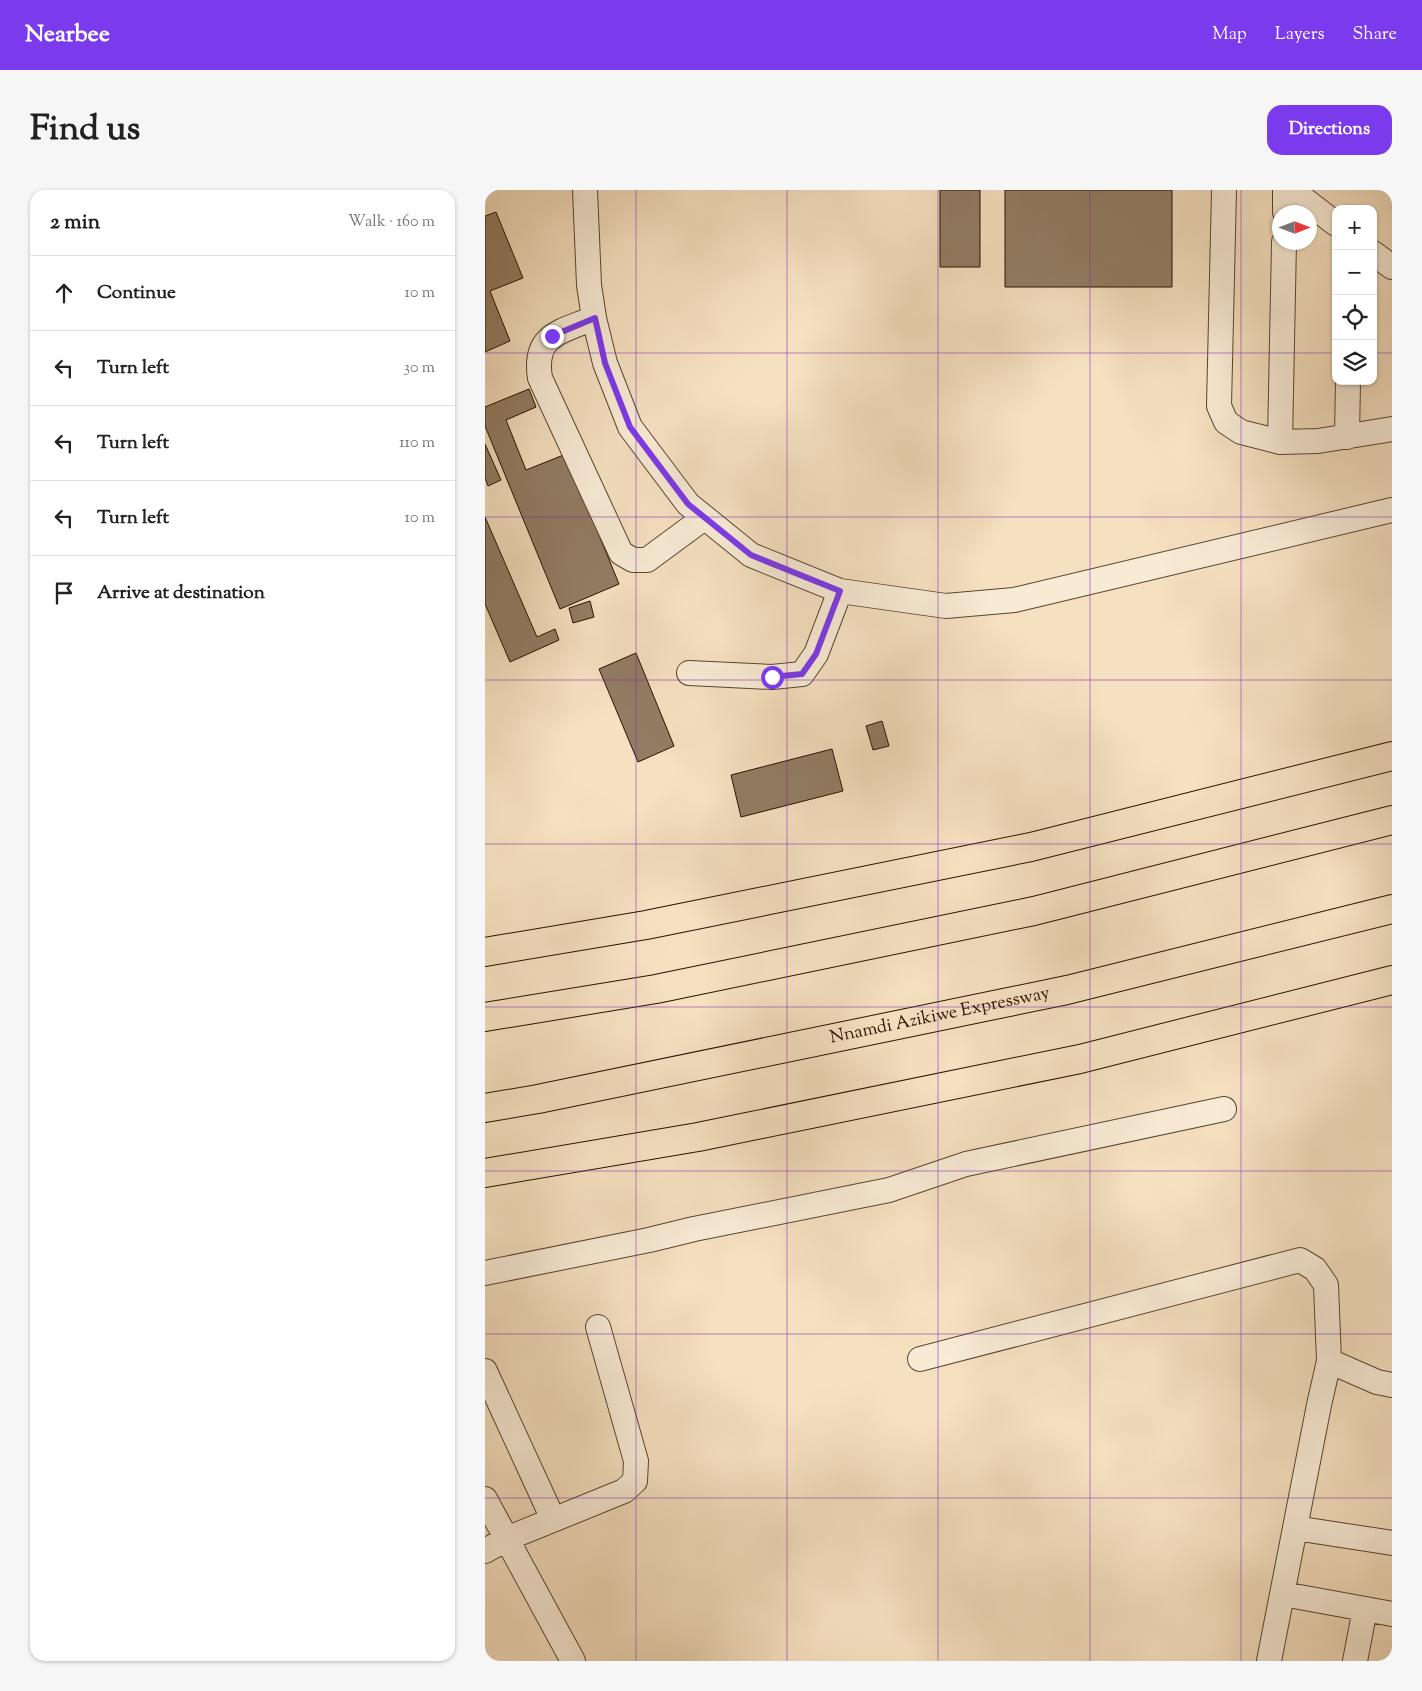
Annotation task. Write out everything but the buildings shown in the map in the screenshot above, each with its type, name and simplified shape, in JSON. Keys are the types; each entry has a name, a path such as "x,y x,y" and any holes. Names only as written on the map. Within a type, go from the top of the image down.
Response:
{"highway":[{"path":"485,952 646,925 1031,846 1392,756"},
{"path":"485,1017 656,989 1034,911 1392,820"},
{"name":"Nnamdi Azikiwe Expressway","path":"485,1108 537,1099 1067,990 1392,909"},
{"path":"485,1173 698,1137 1081,1059 1392,980"}],"street":[{"path":"585,190 589,285 595,318 605,363 630,427 688,504 751,555 840,591 945,606 1014,600 1392,510"},
{"path":"1224,190 1219,406 1226,422 1241,432 1280,442 1318,441 1392,429"},
{"path":"1285,190 1285,205"},
{"path":"1292,190 1332,221"},
{"path":"1280,442 1284,250"},
{"path":"1377,256 1392,267"},
{"path":"595,318 552,336 543,346 538,364 540,378 621,553 633,560 647,560 705,518"},
{"path":"1347,437 1348,385"},
{"path":"689,673 772,677 802,674 816,654 840,591"},
{"path":"485,1273 889,1190 966,1164 1224,1109"},
{"path":"920,1359 1300,1260 1315,1269 1326,1286 1329,1361 1269,1661"},
{"path":"485,1551 506,1539 624,1491 635,1481 636,1462 598,1327"},
{"path":"1329,1361 1377,1382 1392,1385"},
{"path":"485,1371 553,1519"},
{"path":"485,1499 573,1661"},
{"path":"1295,1528 1392,1543"},
{"path":"1283,1594 1392,1614"},
{"path":"1355,1661 1365,1609"}],"route":[{"path":"552,336 595,318 605,363 630,427 688,504 751,555 840,591 816,654 802,674 772,677"}]}
